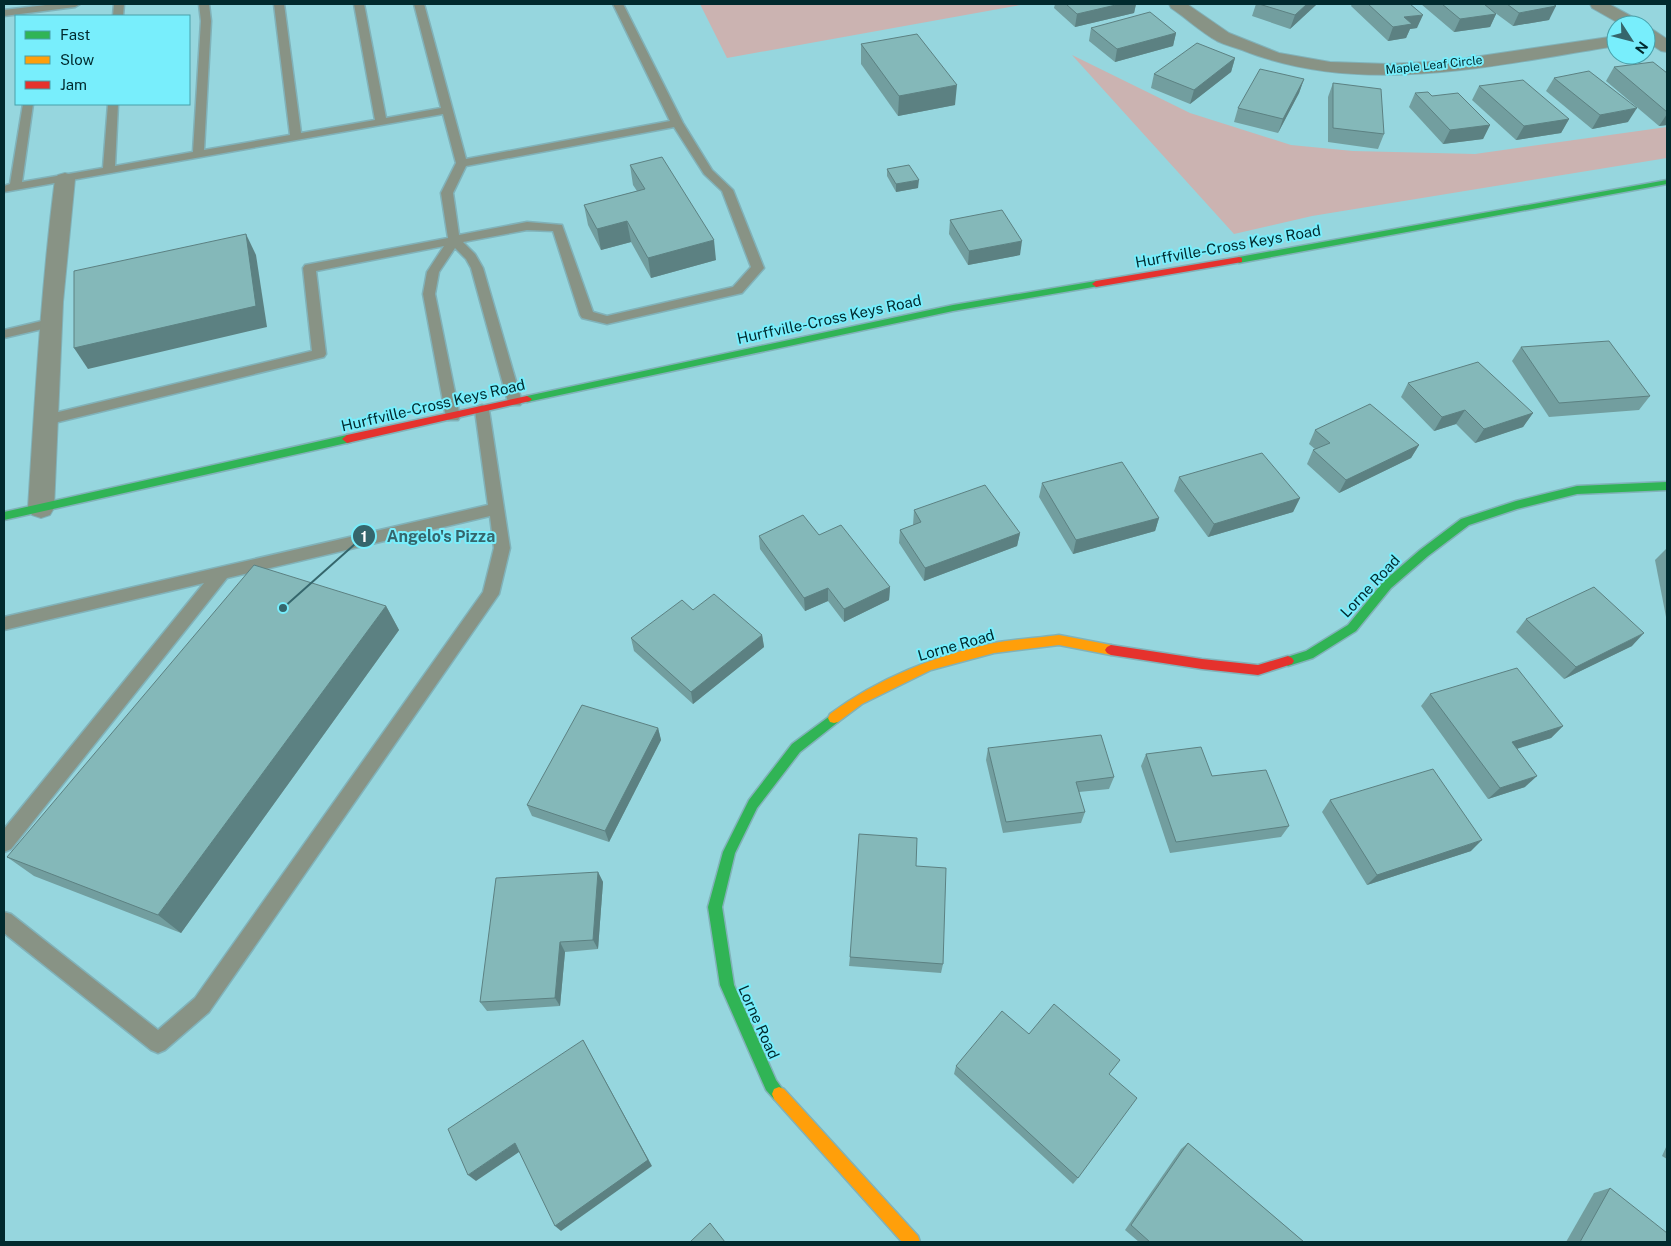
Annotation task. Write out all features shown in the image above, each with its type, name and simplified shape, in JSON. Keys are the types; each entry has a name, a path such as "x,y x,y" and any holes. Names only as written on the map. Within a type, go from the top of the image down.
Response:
{"main road":[{"name":"Hurffville-Cross Keys Road","path":"4,521 9,515 515,402 953,308 1280,253 1667,182"},
{"name":"Lorne Road","path":"912,1242 771,1085 727,985 715,907 729,852 753,804 796,748 858,700 928,666 994,648 1059,640 1146,656 1258,670 1309,655 1352,628 1387,585 1424,553 1465,522 1516,505 1577,490 1667,486"}],"street":[{"name":"Maple Leaf Circle","path":"1177,4 1210,30 1250,49 1300,63 1355,70 1405,70 1453,65 1606,42"},
{"path":"1598,4 1617,15"},
{"path":"1656,38 1667,47"},
{"path":"42,508 50,323 57,236 65,179"}],"lane":[{"path":"4,13 43,12 75,4"},
{"path":"198,155 206,21 204,4"},
{"path":"279,4 296,138"},
{"path":"359,4 380,122"},
{"path":"419,4 462,163 447,193 454,240 472,257 477,268 515,402"},
{"path":"46,420 319,354 309,268 526,226 558,228 587,315 607,320 737,290 758,268 727,190 708,172 676,123 618,4"},
{"path":"28,105 9,188 447,110"},
{"path":"109,171 113,105"},
{"path":"462,163 676,123"},
{"path":"453,417 429,294 432,272 454,240"},
{"path":"4,334 50,323"},
{"path":"4,920 158,1043 202,1005 491,594 502,548 482,410"},
{"path":"4,623 496,509"},
{"path":"4,843 223,571"}],"shaded area":[{"path":"700,4 1026,4 727,58"},
{"path":"1072,55 1190,113 1291,145 1353,151 1475,154 1667,127 1667,158 1312,216 1234,234"}],"building":[{"path":"1066,4 1120,4 1077,14"},
{"path":"1259,4 1307,4 1295,15"},
{"path":"1368,4 1410,4 1423,15 1404,17 1412,24 1393,27"},
{"path":"1442,4 1484,4 1496,14 1460,19"},
{"path":"1507,4 1553,4 1556,6 1519,13"},
{"path":"1150,12 1176,33 1117,49 1091,28"},
{"path":"917,34 957,85 899,96 861,44"},
{"path":"1197,43 1235,58 1194,90 1154,74"},
{"path":"1656,64 1667,73 1667,112 1614,67"},
{"path":"1260,69 1304,79 1283,119 1238,108"},
{"path":"1589,71 1637,108 1600,115 1554,78"},
{"path":"1523,80 1569,119 1524,126 1479,86"},
{"path":"1333,83 1381,89 1384,134 1333,128"},
{"path":"1428,92 1432,96 1458,93 1490,125 1450,130 1415,93"},
{"path":"662,157 714,240 648,258 627,221 597,229 584,205 645,189 630,165"},
{"path":"909,165 919,180 896,184 887,169"},
{"path":"1002,210 1022,241 969,251 950,220"},
{"path":"246,234 256,306 74,348 74,271"},
{"path":"1609,341 1650,396 1559,403 1521,347"},
{"path":"1478,362 1533,413 1484,429 1465,410 1442,417 1408,383"},
{"path":"1370,404 1419,445 1346,480 1313,450 1330,443 1315,430"},
{"path":"1262,453 1300,498 1214,524 1179,477"},
{"path":"1122,462 1159,518 1076,540 1042,483"},
{"path":"985,485 1020,533 925,568 900,530 921,522 914,510"},
{"path":"803,515 819,535 841,525 890,587 844,609 828,588 804,598 759,536"},
{"path":"254,565 386,606 158,915 7,857"},
{"path":"1594,587 1644,633 1576,667 1526,619"},
{"path":"714,594 762,635 691,692 631,638 682,600 693,610"},
{"path":"1517,668 1563,726 1512,742 1537,776 1500,788 1430,694"},
{"path":"582,705 658,728 605,831 527,805"},
{"path":"1101,735 1114,777 1076,782 1085,812 1006,822 988,748"},
{"path":"1201,747 1212,776 1266,770 1289,826 1176,842 1146,754"},
{"path":"1433,769 1482,840 1377,875 1330,800"},
{"path":"859,834 917,838 916,866 946,868 943,964 850,957"},
{"path":"598,872 593,940 560,942 555,998 480,1002 496,878"},
{"path":"1054,1004 1120,1060 1109,1074 1137,1098 1078,1178 956,1066 1002,1011 1029,1034"},
{"path":"583,1040 648,1160 555,1226 515,1143 468,1175 448,1129"},
{"path":"1188,1143 1304,1242 1150,1242 1131,1225"},
{"path":"1610,1188 1667,1233 1667,1242 1580,1242"},
{"path":"710,1223 725,1242 690,1242"}],"traffic: fast":[{"path":"1239,260 1667,182"},
{"path":"527,399 953,308 1096,284"},
{"path":"4,516 347,439"},
{"path":"1288,661 1309,655 1352,628 1387,585 1424,553 1465,522 1516,505 1577,490 1667,486"},
{"path":"779,1094 771,1085 727,985 715,907 729,852 753,804 796,748 834,718"}],"traffic: slow":[{"path":"834,718 858,700 928,666 994,648 1059,640 1111,650"},
{"path":"779,1094 912,1242"}],"traffic: jam":[{"path":"1096,284 1239,260"},
{"path":"347,439 527,399"},
{"path":"1111,650 1202,664 1258,670 1288,661"}],"place":[{"name":"Angelo's Pizza","path":"283,608"}]}
